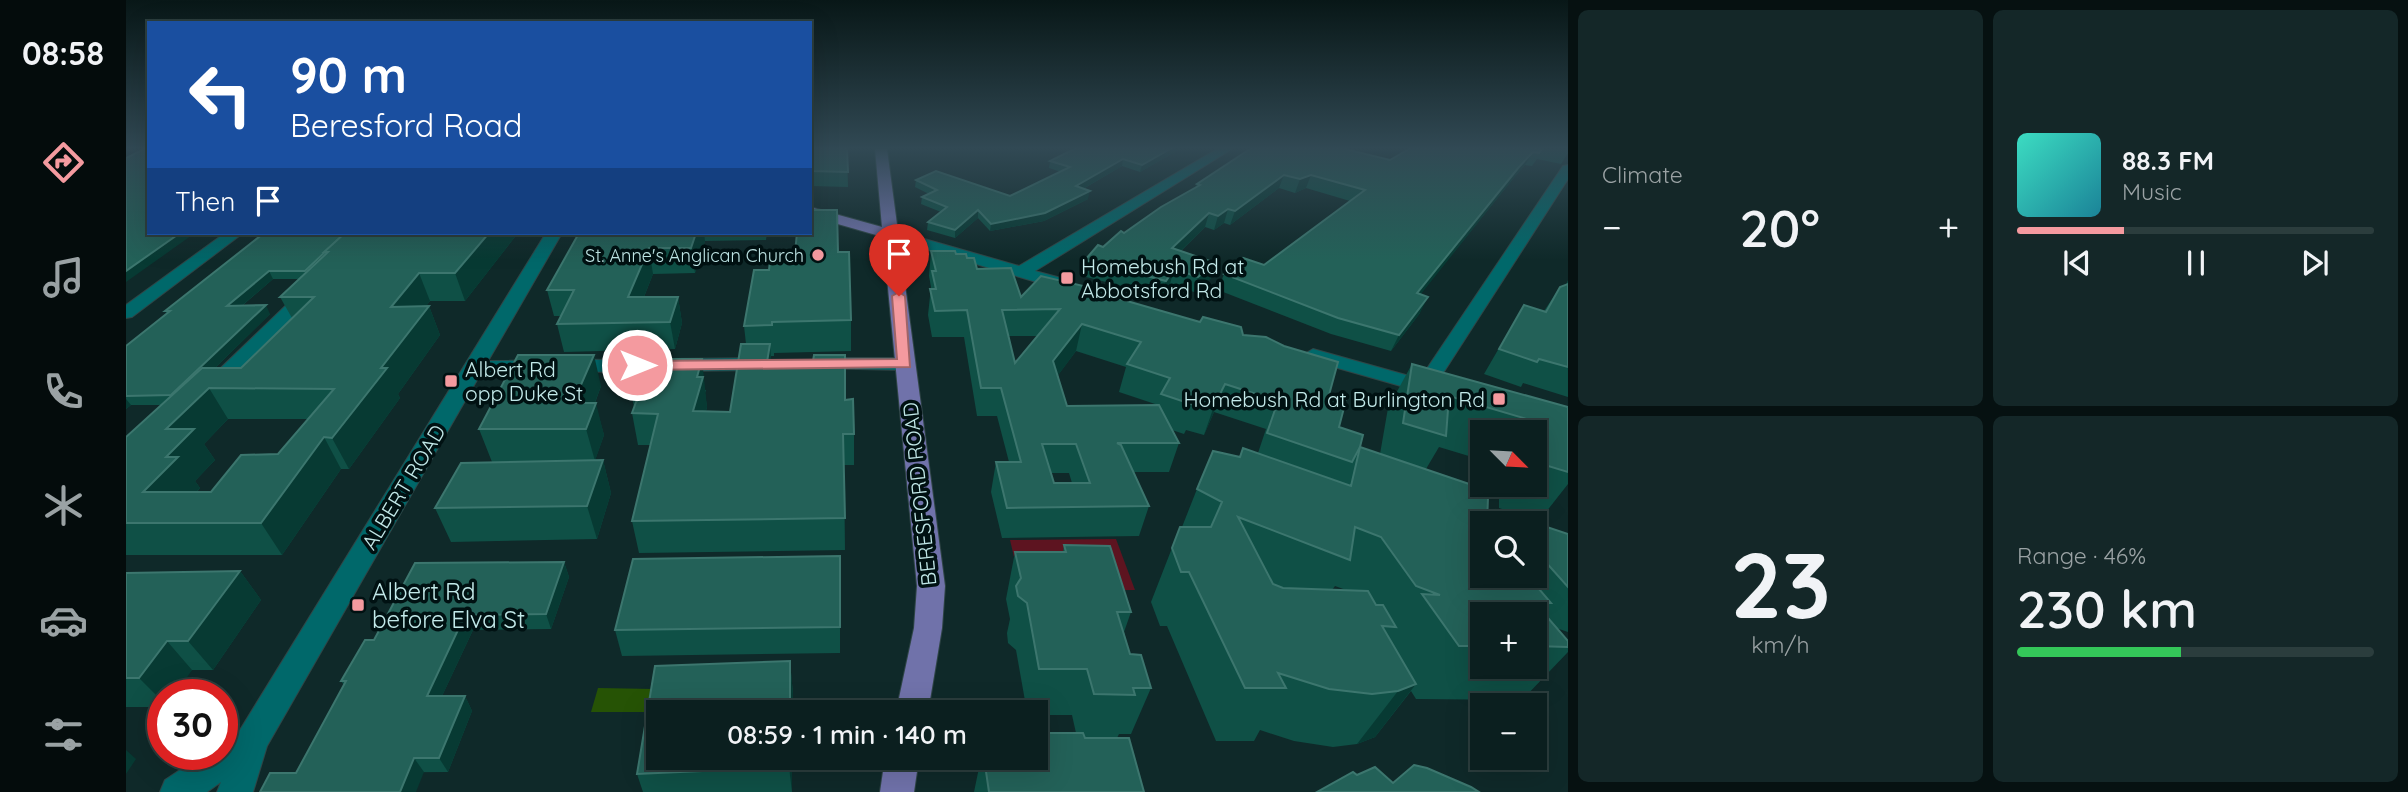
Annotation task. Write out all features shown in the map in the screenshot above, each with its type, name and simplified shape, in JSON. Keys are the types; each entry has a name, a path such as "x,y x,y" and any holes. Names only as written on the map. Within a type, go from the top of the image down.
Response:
{"main road":[{"name":"BERESFORD ROAD","path":"886,186 931,586 928,628 914,700"},
{"path":"812,212 893,234"},
{"path":"897,792 900,770"}],"street":[{"path":"1021,272 1164,186"},
{"path":"1296,350 1433,387 1557,186"},
{"path":"893,234 1086,291"},
{"path":"126,313 232,235"},
{"name":"ALBERT ROAD","path":"234,792 241,780 252,741 553,235"},
{"path":"195,404 322,280"},
{"path":"474,367 905,363"},
{"name":"ALBERT ROAD","path":"177,792 252,741"}],"shaded area":[{"path":"1116,539 1135,590 1022,591 1010,540"},
{"path":"598,688 654,689 652,700 646,700 646,712 591,712"}],"building":[{"path":"126,186 147,186 147,235 177,235 126,271"},
{"path":"929,186 980,186 1010,196 1031,186 1076,186 1090,191 1045,213 991,224 978,210 955,230 928,222 947,207 922,197 937,190"},
{"path":"1198,186 1269,186 1235,211 1228,209 1218,216 1209,213 1172,248 1216,263 1198,277 1174,269 1166,281 1085,260 1098,245 1103,247 1121,231 1124,233 1161,207"},
{"path":"1350,186 1504,186 1417,293 1428,297 1399,335 1338,318 1224,274 1243,258 1264,265 1365,190"},
{"path":"812,210 837,210 838,252 849,252 851,320 772,322 772,325 744,326 754,270 769,270 771,252 795,252 797,235 812,235"},
{"path":"261,235 343,235 305,271 269,271 227,306 266,305 171,395 126,396 126,346 170,311 165,311"},
{"path":"343,235 487,235 455,273 419,273 391,307 429,306 381,368 387,368 332,438 324,437 261,523 126,523 126,437 202,368 241,368 314,297 280,297 328,252 324,252","holes":["209,388 334,389 278,454 241,455 211,492 143,492 178,457 166,457 194,429 166,429"]},
{"path":"578,235 695,235 691,248 649,248 628,297 678,297 670,322 557,324 574,290 547,290"},
{"path":"931,251 955,251 956,254 966,254 967,258 974,258 977,269 1011,268 1021,297 1041,276 1109,292 1106,295 1200,322 1203,317 1241,327 1243,335 1266,337 1284,346 1338,362 1329,395 1346,400 1339,427 1363,435 1360,447 1352,462 1267,433 1278,401 1225,384 1214,406 1196,402 1194,405 1161,394 1170,378 1127,364 1141,342 1082,324 1053,361 1067,406 1159,405 1179,443 1117,443 1121,445 1149,506 1007,508 996,462 1021,462 1001,388 981,388 967,310 935,311 930,289 936,289 932,271 936,271","holes":["1060,309 1015,363 1002,310","1042,444 1076,444 1090,483 1054,483"]},
{"path":"1568,284 1568,367 1539,359 1537,362 1499,349 1524,305 1546,312 1560,287"},
{"path":"741,344 770,344 767,362 813,361 814,355 845,355 845,400 853,399 854,434 843,434 845,518 632,521 658,414 632,413 640,391 631,391 644,359 702,359 697,377 703,377 693,411 730,412"},
{"path":"518,355 594,355 573,403 596,403 586,429 479,429"},
{"path":"1412,364 1568,407 1568,472 1547,466 1547,420 1530,420 1449,396 1446,436 1403,423"},
{"path":"1360,447 1470,484 1470,497 1488,498 1487,511 1470,511 1470,588 1538,588 1551,603 1470,602 1470,646 1459,646 1422,594 1440,595 1416,586 1381,537 1355,527 1350,560 1238,517 1273,584 1283,588 1368,591 1376,605 1383,605 1396,627 1382,626 1416,684 1398,691 1372,694 1329,689 1278,673 1286,688 1245,688 1189,572 1181,572 1172,548 1180,527 1211,527 1222,502 1197,489 1213,451 1240,457 1243,448 1351,486"},
{"path":"603,460 587,506 435,508 461,463"},
{"path":"1547,527 1568,534 1568,587 1547,563"},
{"path":"1064,545 1110,546 1131,612 1117,612 1130,654 1141,655 1151,688 1133,688 1135,695 1094,694 1087,669 1039,669 1027,603 1018,596 1016,586 1021,578 1015,552 1066,552"},
{"path":"840,556 840,627 615,630 633,559"},
{"path":"564,562 546,614 465,615 427,696 465,696 439,758 414,758 400,792 260,792 270,773 296,773 346,681 341,681 365,640 374,640 415,563"},
{"path":"240,571 188,641 167,641 139,678 126,678 126,573"},
{"path":"1547,617 1568,641 1568,647 1547,646"},
{"path":"790,661 790,700 649,700 655,666"},
{"path":"646,720 646,770 724,770 637,774"},
{"path":"1048,733 1083,733 1085,738 1129,738 1144,792 989,792 986,770 1048,770"},
{"path":"1414,765 1427,768 1479,792 1317,792 1353,772 1357,775 1375,767 1393,783"}],"place":[{"name":"St. Anne's Anglican Church","path":"818,255"},
{"name":"Homebush Rd at Abbotsford Rd","path":"1067,278"},
{"name":"Albert Rd opp Duke St","path":"451,381"},
{"name":"Homebush Rd at Burlington Rd","path":"1499,399"},
{"name":"Albert Rd before Elva St","path":"358,605"}],"route":[{"path":"637,365 905,363 899,296"}]}
